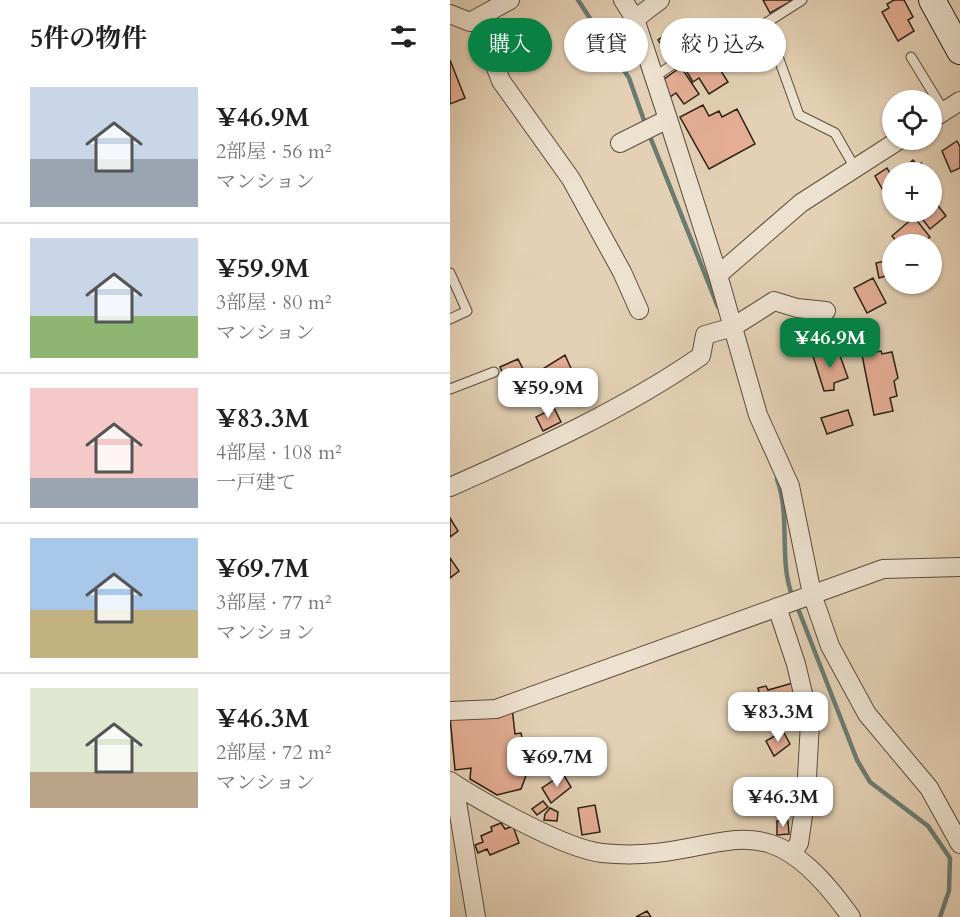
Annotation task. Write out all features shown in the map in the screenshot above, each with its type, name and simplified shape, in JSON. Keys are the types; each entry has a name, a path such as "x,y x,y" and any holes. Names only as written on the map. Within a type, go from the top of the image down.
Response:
{"street":[{"path":"477,18 510,0"},
{"path":"622,0 634,18"},
{"path":"636,18 660,0"},
{"path":"932,0 960,51"},
{"path":"450,15 468,21"},
{"path":"648,59 663,122 718,274 758,415 790,486 809,595 830,646 867,714 929,788 960,844"},
{"path":"498,72 501,81 571,179 622,272 639,310"},
{"path":"942,112 960,101"},
{"path":"620,144 663,122"},
{"path":"718,274 801,203 883,150"},
{"path":"450,487 558,439 678,372 701,357 705,335 733,327 774,301 796,308 826,311"},
{"path":"450,711 496,709 883,569 960,567"},
{"path":"782,605 810,723 806,795 800,843 792,853"},
{"path":"452,782 489,804 575,846 598,853 645,854 745,838 792,853 830,887 851,917"},
{"path":"452,782 476,917"}],"lane":[{"path":"774,18 802,0"},
{"path":"911,57 926,90"},
{"path":"654,77 662,72"},
{"path":"784,72 799,115 835,133 855,168"},
{"path":"450,273 467,311 450,319"},
{"path":"450,389 494,372"}],"building":[{"path":"763,0 793,0 770,13"},
{"path":"894,0 904,0 913,17 908,20 914,31 898,41 882,12 889,8 887,4"},
{"path":"450,60 465,98 450,104"},
{"path":"674,72 684,72 699,94 684,104 676,93 670,97 660,82"},
{"path":"687,72 722,72 728,82 709,94 699,78 693,82"},
{"path":"703,105 709,116 719,111 722,117 737,109 755,144 709,169 680,117"},
{"path":"957,141 960,147 960,168 951,172 942,151"},
{"path":"882,171 882,189 875,176"},
{"path":"908,222 918,222 928,234 894,234"},
{"path":"925,222 939,222 930,229"},
{"path":"882,262 882,277 879,278 876,263"},
{"path":"873,278 886,303 867,313 854,288"},
{"path":"838,350 848,378 834,383 834,390 824,391 813,356"},
{"path":"881,351 882,354 892,352 898,378 894,381 897,396 890,398 893,411 874,415 862,355"},
{"path":"565,355 582,393 555,405 551,396 547,397 542,385 547,383 541,370"},
{"path":"518,359 525,373 506,381 500,367"},
{"path":"554,408 561,422 543,431 536,417"},
{"path":"848,410 853,425 827,434 821,418"},
{"path":"450,518 458,531 450,537"},
{"path":"450,558 459,571 450,578"},
{"path":"793,683 799,705 764,714 758,688 766,686 768,690"},
{"path":"754,702 762,719 747,726 740,712"},
{"path":"512,707 515,734 521,733 527,773 521,789 497,795 470,779 471,768 455,770 450,717"},
{"path":"783,731 790,744 774,756 766,741"},
{"path":"563,774 571,787 551,803 542,788"},
{"path":"785,779 788,784 792,782 799,793 795,794 798,798 785,807 783,804 771,809 763,793"},
{"path":"543,801 548,807 537,815 532,809"},
{"path":"595,805 600,832 582,835 578,808"},
{"path":"550,808 558,812 557,821 544,820"},
{"path":"777,821 788,821 789,834 777,835"},
{"path":"501,823 505,829 513,826 519,843 490,855 487,849 478,853 475,845 483,842 481,836 492,831 491,827"},
{"path":"647,911 651,917 636,917"}],"waterway":[{"path":"578,0 629,78 646,126"},
{"path":"649,134 718,307"},
{"path":"777,479 783,508 786,569 793,598"},
{"path":"797,606 857,760 870,782 928,826 950,858 949,891 940,917"}]}
